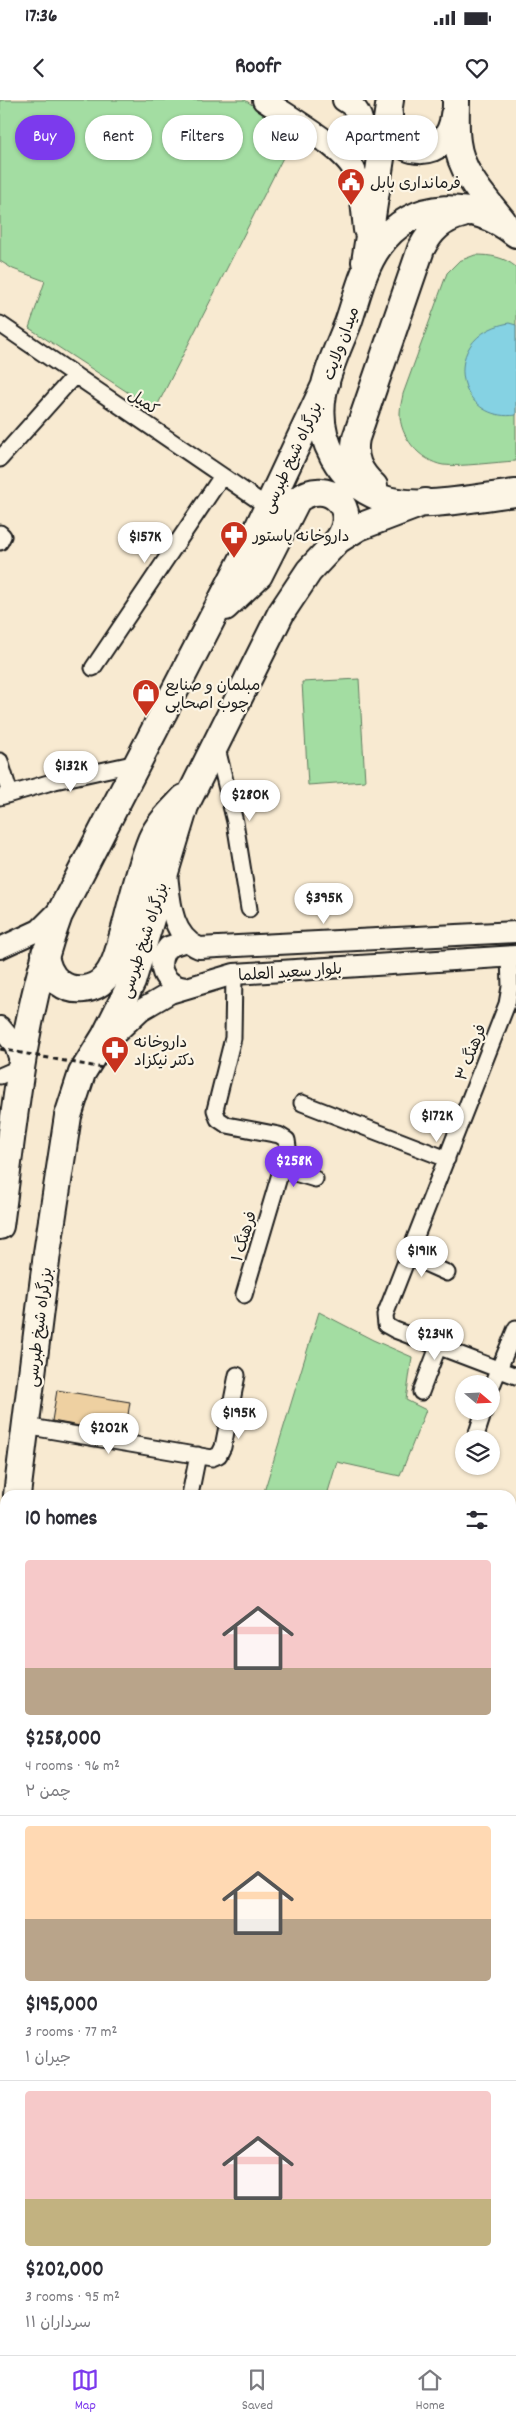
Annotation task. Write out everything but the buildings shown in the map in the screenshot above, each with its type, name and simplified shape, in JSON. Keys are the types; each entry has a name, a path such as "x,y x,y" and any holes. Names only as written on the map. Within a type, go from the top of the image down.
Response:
{"highway":[{"path":"389,103 390,126 396,139 408,148 423,150 437,146 448,137 453,123 455,100"},
{"path":"455,100 457,142 462,162 473,184 511,230"},
{"path":"362,281 389,103"},
{"name":"میدان ولایت","path":"511,230 481,213 445,209 424,213 404,222 380,244 369,263 362,281 326,383 321,411 328,447 337,463 349,477 371,494 388,500 418,503 516,493"},
{"path":"418,503 381,490 366,478 360,470 354,452 356,438 424,243 432,231 443,221 466,214 481,213"},
{"name":"بزرگراه شیخ طبرسی","path":"0,1226 11,1071 45,953 67,897 268,507 326,383"},
{"path":"211,620 259,575 297,500 303,496 310,492 324,492 338,500 347,515 344,533 338,540"},
{"name":"بزرگراه شیخ طبرسی","path":"18,1490 47,1253 68,1116 82,1073 97,1063 132,982 192,790 291,596 308,571 338,540 370,522 418,503"},
{"path":"45,953 46,963 51,974 60,983 71,988 83,989 94,987 104,980 116,958 152,837 157,828 192,790"}],"main road":[{"path":"264,100 286,115"},
{"path":"317,136 336,145 350,143 355,139 362,126 362,119 355,107 344,100"},
{"path":"317,137 344,156 354,170 360,188 368,246"},
{"path":"166,869 174,918 180,933 186,940 168,947 161,964 161,970 167,981 185,988"},
{"path":"0,948 39,930 54,916 67,897"},
{"name":"بلوار سعید العلما","path":"186,940 199,948 207,949 516,932"},
{"name":"بلوار سعید العلما","path":"97,1063 141,1010 170,993 234,974 513,956"},
{"path":"0,1027 15,1045 11,1071"}],"street":[{"name":"کمیل","path":"0,324 268,507"},
{"path":"0,458 75,375"},
{"path":"93,668 222,476"},
{"path":"0,533 3,536 0,542"},
{"path":"216,742 235,822 249,909"},
{"path":"0,761 5,796 137,763"},
{"name":"فرهنگ ۳","path":"438,1346 386,1325 385,1315 507,1004 513,956"},
{"name":"فرهنگ ۱","path":"234,974 233,1038 216,1110 218,1119 227,1125 279,1135 286,1140 288,1148 244,1295"},
{"path":"302,1103 447,1159"},
{"path":"281,1169 315,1179"},
{"path":"409,1256 447,1273"},
{"path":"495,1375 516,1328"},
{"path":"422,1392 438,1346 516,1376"},
{"path":"25,1426 212,1458 219,1455 223,1447 237,1375"},
{"path":"191,1490 198,1455"}],"path":[{"path":"0,1049 97,1063"}],"green space":[{"path":"0,100 245,100 267,115 253,115 253,160 282,160 155,410 29,328 45,281 13,269 0,261"},
{"path":"475,255 497,257 516,267 516,461 443,465 435,463 419,453 407,439 401,422 401,406 403,394 447,273 459,261"},
{"path":"359,679 365,781 308,785 302,682"},
{"path":"319,1312 373,1340 412,1357 406,1400 426,1410 400,1476 337,1462 329,1490 265,1490"}],"water":[{"path":"509,323 516,325 516,415 496,414 480,406 469,393 463,377 464,360 472,344 486,331"}],"place":[{"name":"فرمانداری بابل","path":"351,206"},
{"name":"داروخانه پاستور","path":"234,559"},
{"name":"مبلمان و صنایع چوب اصحابی","path":"146,717"},
{"name":"داروخانه دکتر نیکزاد","path":"115,1074"}]}
